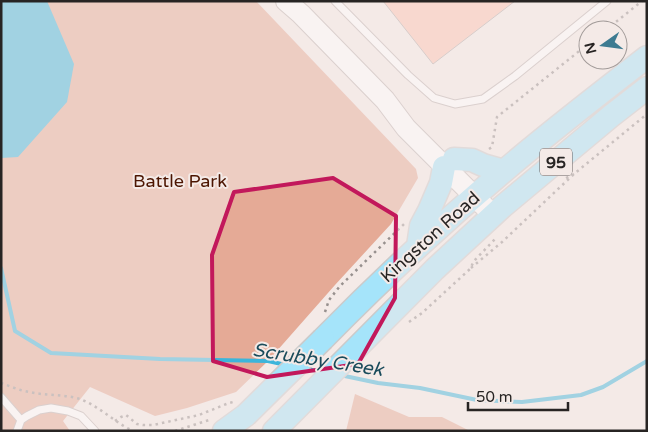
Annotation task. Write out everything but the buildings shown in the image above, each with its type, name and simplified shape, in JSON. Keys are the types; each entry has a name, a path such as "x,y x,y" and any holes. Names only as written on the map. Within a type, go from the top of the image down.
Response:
{"main road":[{"name":"Kingston Road","path":"217,426 243,408 323,339 418,246 479,192 494,168 647,57"},
{"name":"Kingston Road","path":"274,431 435,269 498,219 611,116 647,88"},
{"path":"418,246 421,226 442,183 449,163 472,160 494,168"}],"street":[{"path":"286,1 385,100 406,128 449,163 479,192 498,219"}],"lane":[{"path":"335,1 408,75 434,98 455,104 483,99 515,76 607,1"},
{"path":"1,397 21,420"},
{"path":"17,431 21,420 39,410 51,408 81,416 95,431"}],"path":[{"path":"618,20 642,1"},
{"path":"494,168 487,150 492,147 497,117 578,52"},
{"path":"407,323 422,313 502,242 574,174 647,114"},
{"path":"560,181 574,174"},
{"path":"470,270 498,219"},
{"path":"324,314 330,300 340,286 406,222"},
{"path":"133,431 115,421 126,415 137,424 153,425 198,415 229,403 243,408"},
{"path":"175,431 217,426"}],"highlighted area":[{"path":"333,178 396,216 395,298 358,364 267,377 213,361 212,255 234,192"}],"green space":[{"name":"Battle Park","path":"1,1 256,1 416,169 418,178 391,224 268,361 236,392 155,416 90,387 63,421 70,431 1,431"},
{"path":"355,394 409,417 442,417 470,431 346,431"}],"water":[{"path":"1,1 47,1 74,64 67,102 18,157 1,158"}],"waterway":[{"name":"Scrubby Creek","path":"1,268 15,331 51,353 160,359 268,361 286,365"},
{"name":"Scrubby Creek","path":"340,375 378,383 420,388 477,400 522,402 581,395 603,387 647,361"},
{"name":"Scrubby Creek","path":"303,368 321,372"}]}
